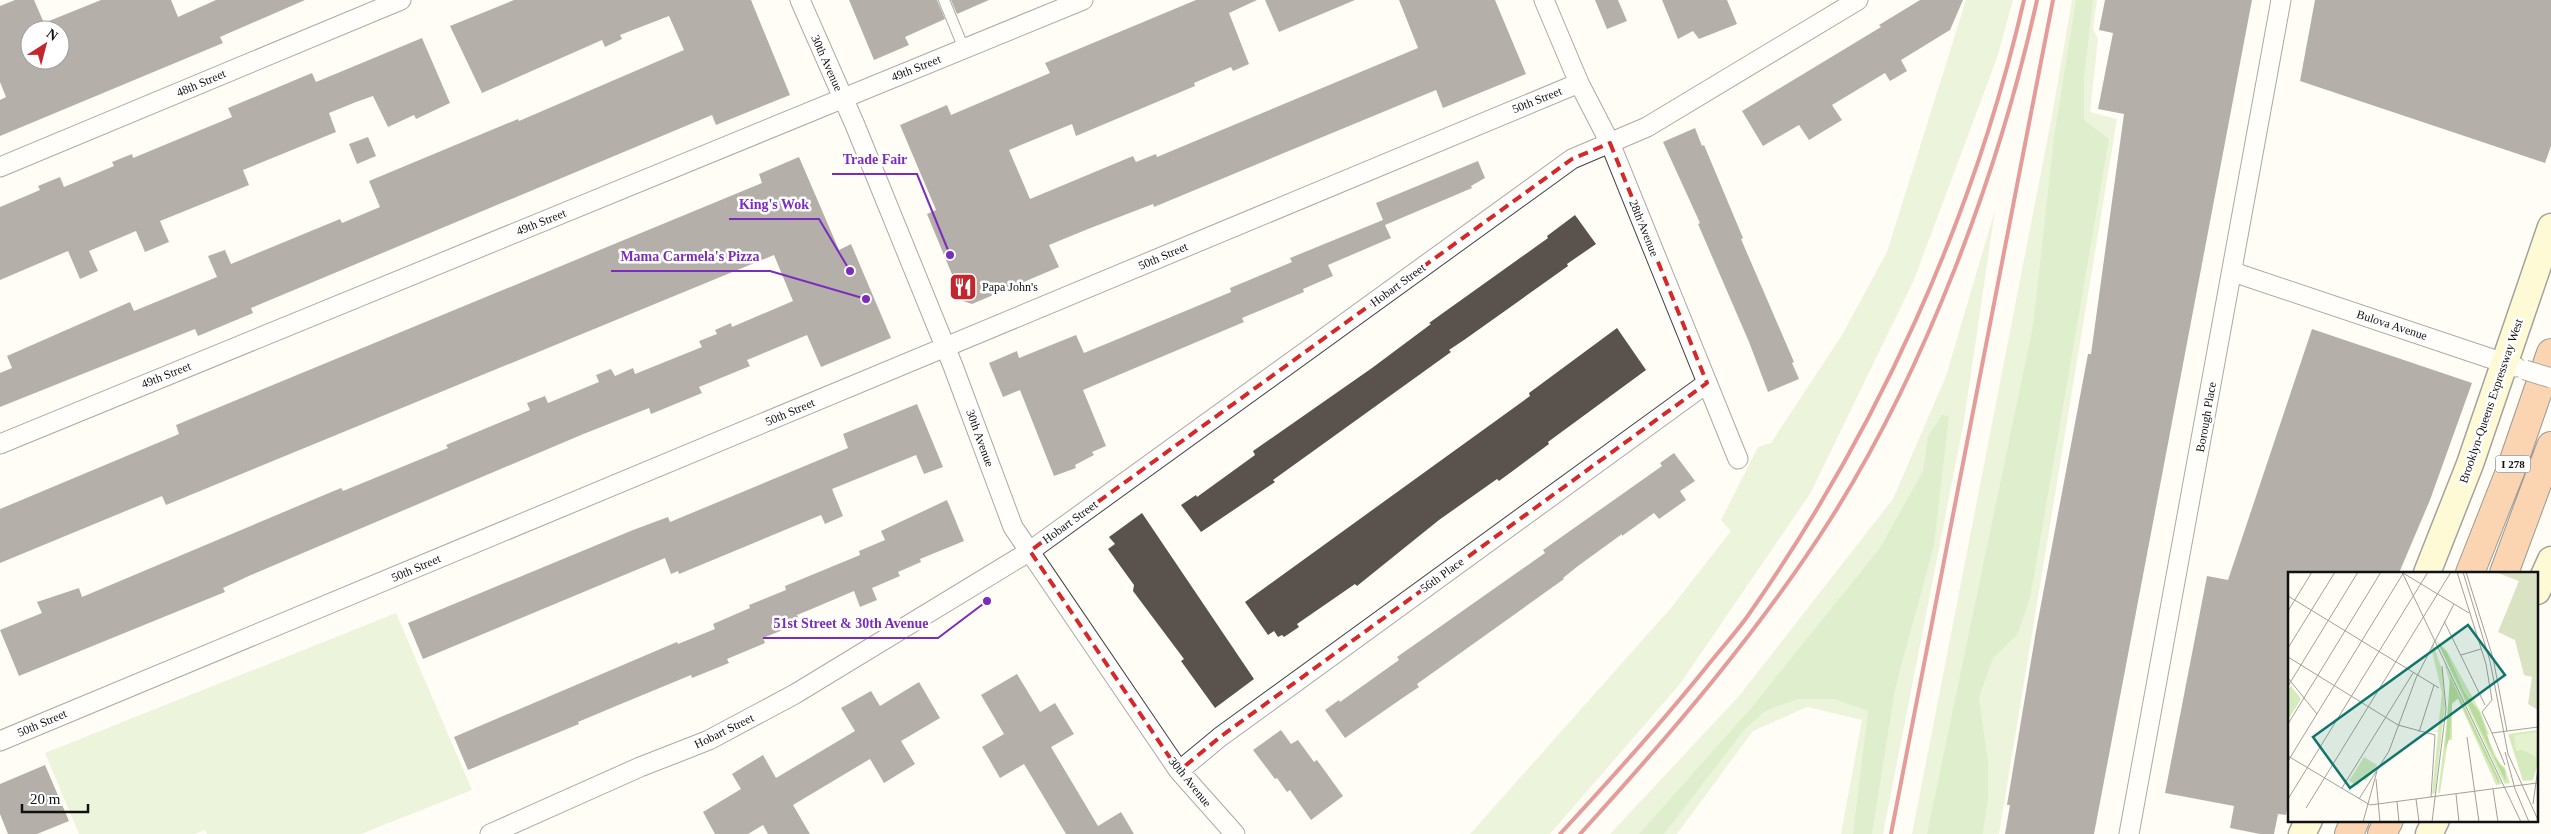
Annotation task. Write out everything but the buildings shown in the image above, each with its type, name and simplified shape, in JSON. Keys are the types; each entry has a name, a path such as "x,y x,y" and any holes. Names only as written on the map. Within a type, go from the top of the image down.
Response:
{"highway":[{"name":"I 278","path":"2470,572 2511,469 2551,353"},
{"name":"I 278","path":"2504,572 2551,446"},
{"path":"2349,834 2354,822"},
{"path":"2382,834 2388,822"}],"street":[{"name":"48th Street","path":"0,167 401,0"},
{"name":"30th Avenue","path":"800,0 945,347 1013,527 1179,771 1235,834"},
{"name":"49th Street","path":"0,444 1082,0"},
{"name":"28th Avenue","path":"1544,0 1579,83 1610,143 1738,459"},
{"path":"1610,143 1647,127 1858,0"},
{"name":"Borough Place","path":"2129,834 2233,272 2281,0"},
{"name":"50th Street","path":"0,741 1579,83"},
{"name":"Hobart Street","path":"490,834 640,767 718,736 795,694 1030,551 1572,160 1610,143"},
{"name":"Brooklyn-Queens Expressway West","path":"2427,572 2470,464 2515,366 2551,227"},
{"name":"Bulova Avenue","path":"2233,272 2551,378"},
{"name":"56th Place","path":"1179,771 1220,737 1708,383"},
{"path":"2538,589 2551,560"},
{"path":"2302,834 2308,822"},
{"path":"2429,834 2435,822"}],"lane":[{"path":"944,0 964,48"}],"highlighted area":[{"path":"1610,143 1707,383 1220,737 1179,771 1030,551 1572,159"}],"green space":[{"path":"1966,0 2013,0 1997,58 1914,280 1810,494 1680,684 1550,834 1470,834 1670,609 1731,531 1721,520 1758,447 1771,443 1842,335 1887,252"},
{"path":"2072,0 2097,0 2093,28 2098,39 2090,112 2117,119 1999,834 1912,834 2051,121"},
{"path":"2076,0 2093,0 2084,78 2084,120 2109,139 2030,599 2017,635 1993,658 1979,697 1988,763 1988,797 1983,834 1927,834 2033,326 2054,137"},
{"path":"1995,210 1964,421 1883,834 1841,834 1862,720 1807,707 1753,731 1677,834 1610,834 1739,696 1893,499 1946,376"},
{"path":"1942,415 1949,416 1934,545 1895,689 1872,834 1853,834 1868,711 1834,699 1798,699 1765,711 1745,729 1664,834 1639,834 1752,707 1880,548 1923,471 1928,436"},
{"path":"396,613 472,790 361,834 207,834 205,830 195,834 79,834 45,753"}],"railway":[{"path":"1560,834 1651,733 1742,624 1794,546 1838,473 1878,398 1915,322 1948,243 1977,163 2003,82 2024,0"},
{"path":"1580,834 1680,721 1743,643 1802,562 1865,462 1897,400 1955,269 2002,133 2037,0"},
{"path":"1891,834 2053,0"}],"place":[{"name":"Trade Fair","path":"950,255"},
{"name":"King's Wok","path":"850,271"},
{"name":"Papa John's","path":"963,287"},
{"name":"Mama Carmela's Pizza","path":"866,299"},
{"name":"51st Street & 30th Avenue","path":"987,601"}]}
